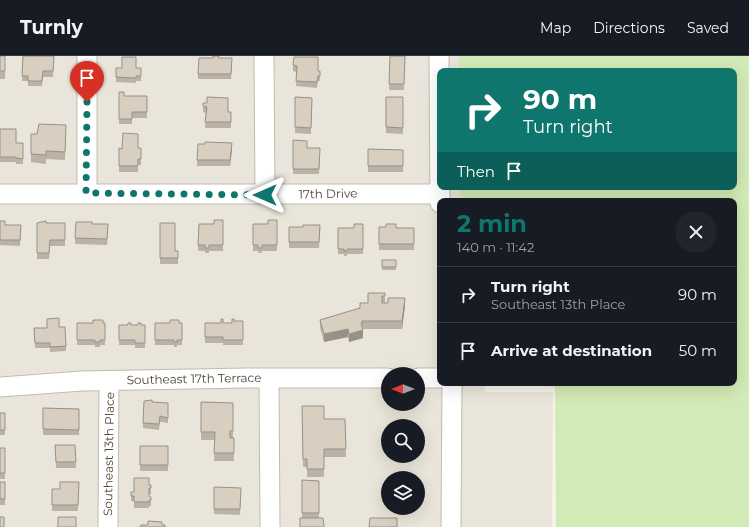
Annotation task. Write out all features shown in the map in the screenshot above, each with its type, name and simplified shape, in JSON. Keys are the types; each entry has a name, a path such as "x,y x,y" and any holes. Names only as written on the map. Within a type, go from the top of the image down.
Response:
{"street":[{"path":"86,193 87,56"},
{"path":"264,56 265,195"},
{"path":"440,56 440,68"},
{"name":"17th Drive","path":"0,194 86,193 440,198"},
{"path":"269,378 270,527"},
{"name":"Southeast 17th Terrace","path":"0,387 82,381 381,378"},
{"path":"425,378 437,378"},
{"name":"Southeast 13th Place","path":"108,527 109,381"},
{"path":"450,527 452,386"}],"shaded area":[{"path":"0,56 487,56 487,68 437,68 437,190 486,190 486,198 437,198 437,386 485,386 485,392 553,392 552,527 0,527"}],"green space":[{"path":"459,56 749,56 749,527 556,527 555,387 545,386 737,386 737,198 460,198 460,190 737,190 737,68 459,68"}],"building":[{"path":"0,56 5,56 5,71 0,71"},
{"path":"23,56 54,56 53,71 43,71 42,81 28,81 28,76 22,76"},
{"path":"213,56 219,56 218,58 232,58 231,74 198,74 199,58 213,58"},
{"path":"390,56 405,56 404,84 389,84"},
{"path":"122,57 136,57 136,68 141,68 141,76 136,76 136,78 116,77 116,68 122,68"},
{"path":"294,57 318,57 318,71 320,71 320,76 318,76 317,82 296,81 297,66 293,65"},
{"path":"119,92 124,92 124,96 147,96 147,112 132,112 132,119 119,119"},
{"path":"207,97 228,98 228,112 231,112 231,122 205,122 207,107 203,106 203,103 207,103"},
{"path":"295,97 312,98 311,128 295,127"},
{"path":"386,97 403,97 403,128 386,127"},
{"path":"39,124 66,125 65,152 46,151 46,155 31,154 31,134 37,134"},
{"path":"0,129 16,129 16,143 23,143 23,159 16,157 0,157"},
{"path":"123,133 138,134 138,148 141,148 141,159 138,159 138,166 119,166 119,148 122,149"},
{"path":"293,140 307,141 307,148 320,148 319,169 293,169"},
{"path":"205,142 232,143 230,160 197,160 198,144 205,144"},
{"path":"368,149 403,150 403,166 368,166"},
{"path":"214,220 223,220 223,245 209,245 209,248 205,248 205,245 198,245 199,224 214,224"},
{"path":"268,220 277,220 277,245 262,245 262,248 258,248 258,245 253,245 253,224 268,224"},
{"path":"0,221 5,221 5,225 21,225 20,240 0,240"},
{"path":"46,221 46,223 65,223 65,240 50,240 49,253 37,253 37,223"},
{"path":"76,222 108,224 107,239 75,238"},
{"path":"160,223 175,223 175,251 178,251 178,258 160,258"},
{"path":"354,224 363,224 363,249 347,249 347,251 344,251 344,249 338,249 338,228 354,228"},
{"path":"386,224 396,224 396,228 414,228 414,244 379,244 379,227 386,227"},
{"path":"303,225 320,225 319,242 289,242 289,227 303,227"},
{"path":"382,260 396,260 396,267 382,267"},
{"path":"368,293 385,293 385,296 382,296 382,303 388,303 388,298 405,298 402,321 362,321 363,323 361,323 363,330 349,334 348,329 324,334 320,320 360,308 360,303 368,303"},
{"path":"59,318 59,327 65,327 66,346 50,347 50,343 35,343 34,328 47,328 47,319"},
{"path":"221,319 223,319 223,323 232,323 232,319 234,319 234,321 243,321 243,340 223,340 223,337 205,337 205,323 221,323"},
{"path":"93,320 103,320 103,323 105,323 105,340 95,342 95,340 77,340 77,323 93,323"},
{"path":"170,320 179,320 179,323 182,323 182,340 177,340 177,342 174,342 174,340 155,340 155,323 170,323"},
{"path":"128,323 131,323 131,325 138,325 138,323 141,323 141,325 145,325 145,343 135,343 135,340 119,340 119,325 128,325"},
{"path":"152,400 152,402 168,403 168,418 160,416 159,424 143,423 144,401"},
{"path":"201,402 233,403 233,431 230,431 230,438 234,438 234,453 214,453 215,432 201,432"},
{"path":"302,406 324,406 324,419 345,419 346,449 324,449 324,469 307,469 307,459 303,459"},
{"path":"43,408 79,409 79,430 43,429"},
{"path":"0,413 5,413 5,430 0,430"},
{"path":"55,445 75,445 76,462 56,462"},
{"path":"140,446 168,446 168,465 140,465"},
{"path":"0,448 5,448 5,473 0,473"},
{"path":"134,478 149,478 149,485 151,485 151,488 149,488 149,496 151,497 151,500 149,500 149,502 134,502 134,496 131,496 131,492 134,492"},
{"path":"302,480 319,481 319,513 302,513"},
{"path":"0,482 5,482 5,499 0,499"},
{"path":"60,482 79,482 78,505 52,505 52,489 60,489"},
{"path":"214,487 241,488 240,509 214,509"},
{"path":"0,517 4,517 4,527 0,527"},
{"path":"58,517 76,517 76,527 58,527"},
{"path":"300,518 323,518 324,527 300,527"},
{"path":"370,518 397,518 397,527 369,527"},
{"path":"148,521 162,522 162,525 165,525 165,527 140,527 141,525 148,525"}],"route":[{"path":"87,102 86,193 265,195"}]}
